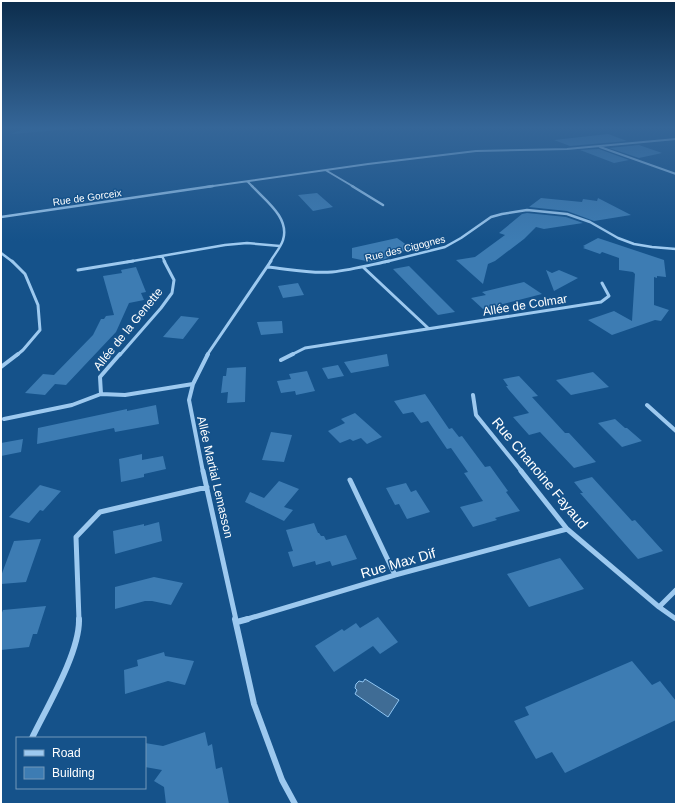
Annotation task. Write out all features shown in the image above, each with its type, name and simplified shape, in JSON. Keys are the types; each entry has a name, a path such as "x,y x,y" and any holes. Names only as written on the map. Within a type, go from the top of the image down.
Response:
{"street":[{"name":"Rue de Gorceix","path":"1,217 367,166"},
{"path":"652,166 676,174"},
{"path":"326,171 383,205"},
{"name":"Allée Martial Lemasson","path":"248,182 277,212 283,223 283,240 267,268 204,360 193,384 189,400 191,416 254,704 282,780 295,804"},
{"name":"Rue des Cigognes","path":"267,268 331,272 363,267 445,247 457,242 491,218 509,212 524,211 555,212 575,216 589,221 629,242 644,246 676,249"},
{"path":"78,270 225,245 247,243 280,246"},
{"path":"1,252 14,262 25,274 38,305 40,330 23,350 1,367"},
{"name":"Allée de la Genette","path":"101,394 100,376 161,308 172,293 174,280 162,256"},
{"path":"363,267 428,328"},
{"name":"Allée de Colmar","path":"281,360 305,348 601,302 609,296 602,283"},
{"path":"4,419 72,405 101,394 125,395 193,384"},
{"name":"Rue Chanoine Fayaud","path":"473,396 476,415 567,529 659,607 676,619"},
{"path":"647,405 676,431"},
{"path":"350,480 395,575"},
{"path":"32,737 67,667 79,627 76,537 100,512 207,487"},
{"name":"Rue Max Dif","path":"237,622 395,575 567,529"},
{"path":"659,607 676,590"}],"shaded area":[{"path":"365,679 399,700 388,717 355,694 357,690 355,688 356,684 359,681 363,682"}],"building":[{"path":"317,193 333,207 313,211 298,195"},
{"path":"541,198 582,202 583,199 597,201 598,198 631,215 594,221 567,211 529,207"},
{"path":"527,213 566,217 583,223 544,229 536,227 524,239 495,261 488,264 483,284 456,260 475,257 505,235 499,233 522,214"},
{"path":"397,238 411,248 385,259 371,262 352,258 352,248"},
{"path":"598,238 664,260 666,277 654,277 654,305 669,310 661,321 655,320 612,335 588,320 614,311 632,321 635,274 633,272 619,270 619,258 602,252 600,254 583,248 585,247 583,246"},
{"path":"409,266 455,312 438,315 393,269"},
{"path":"136,267 146,292 141,293 144,300 129,303 116,332 66,385 55,384 45,395 25,393 43,374 54,375 93,335 101,319 104,319 106,316 114,315 103,276 122,273 121,270"},
{"path":"546,270 552,273 559,270 578,278 554,291"},
{"path":"524,282 542,294 483,309 471,298 486,295 482,292"},
{"path":"298,283 304,295 283,298 278,286"},
{"path":"181,316 199,318 183,339 163,337"},
{"path":"282,321 283,333 261,335 257,322"},
{"path":"387,354 389,366 351,373 344,362"},
{"path":"338,365 344,376 328,379 322,368"},
{"path":"246,367 245,402 227,403 228,392 221,393 223,376 226,376 227,368"},
{"path":"307,371 315,391 296,395 295,391 281,393 277,381 291,379 289,374"},
{"path":"593,372 609,387 571,395 556,380"},
{"path":"519,376 538,396 532,397 565,433 569,433 596,462 574,468 540,432 529,435 513,417 529,413 509,390 503,379"},
{"path":"425,394 449,429 452,428 459,437 462,436 485,467 490,466 520,511 495,518 497,520 473,527 460,507 483,501 464,473 468,472 451,448 447,449 428,421 421,423 413,412 403,414 394,401"},
{"path":"156,405 159,424 115,432 114,428 37,444 38,428 127,409 127,411"},
{"path":"355,413 382,437 367,444 361,438 353,441 350,439 340,443 328,431 345,423 341,419"},
{"path":"615,419 642,441 622,447 598,423"},
{"path":"271,432 292,435 284,462 262,460"},
{"path":"23,439 21,452 1,456 1,443"},
{"path":"142,454 142,460 163,456 166,469 144,474 144,477 121,482 119,459"},
{"path":"592,477 632,521 635,520 663,551 638,559 580,493 583,493 574,482"},
{"path":"279,481 299,489 284,507 293,510 284,521 245,502 250,492 264,498"},
{"path":"406,483 411,492 416,490 430,512 407,519 399,504 395,505 386,488"},
{"path":"40,485 61,491 43,511 40,510 29,523 9,517"},
{"path":"159,522 162,541 115,554 113,531"},
{"path":"314,523 318,533 321,536 324,536 326,540 346,535 357,559 332,566 330,561 316,565 315,561 293,567 288,552 293,551 286,530"},
{"path":"41,539 26,582 1,584 1,576 14,541"},
{"path":"560,558 584,589 529,607 507,574"},
{"path":"154,577 183,583 171,605 145,601 115,609 115,587"},
{"path":"46,606 37,634 33,634 29,647 1,650 1,615 3,610"},
{"path":"378,617 398,642 380,654 373,646 334,672 315,646 342,629 344,631 356,623 360,628"},
{"path":"164,652 165,656 194,661 185,685 168,681 125,694 124,670 138,666 137,660"},
{"path":"632,661 652,685 660,681 676,701 676,720 565,773 552,752 536,759 514,721 529,715 525,707"},
{"path":"205,732 208,746 212,744 216,769 222,767 229,804 166,804 164,787 154,781 162,770 146,767 146,743 163,746"}]}
